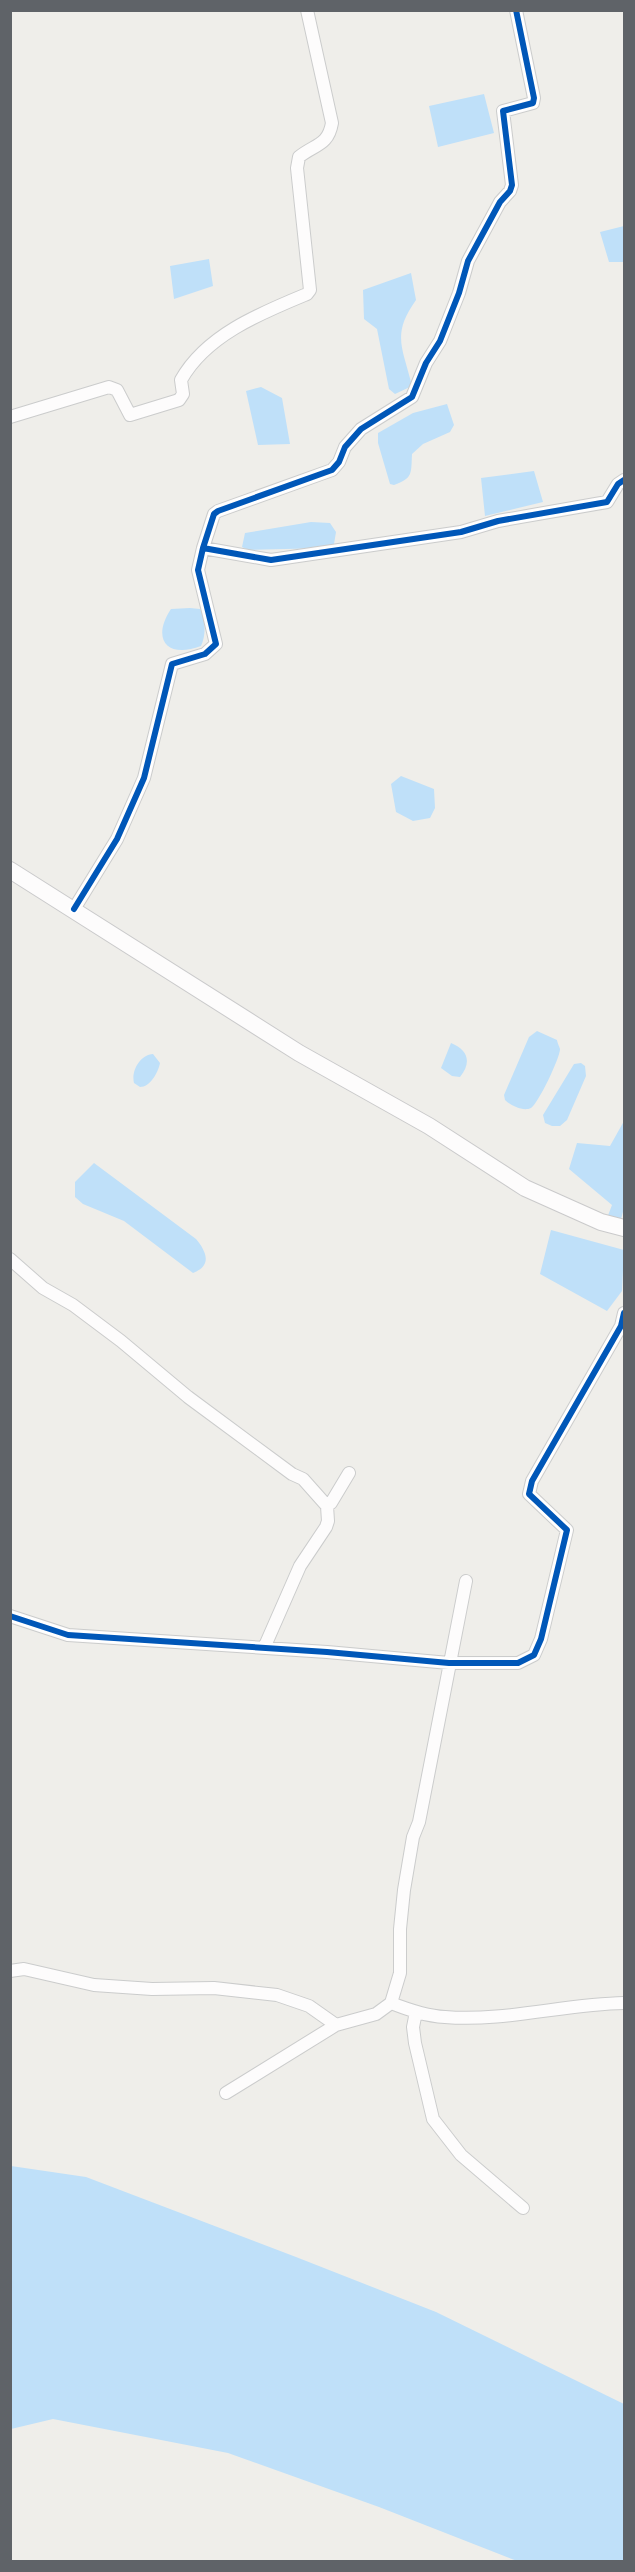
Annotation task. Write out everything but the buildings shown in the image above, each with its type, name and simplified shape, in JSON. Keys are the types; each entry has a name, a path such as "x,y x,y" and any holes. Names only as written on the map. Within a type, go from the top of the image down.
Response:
{"main road":[{"path":"10,870 299,1053 429,1126 525,1188 601,1222 624,1228"}],"street":[{"path":"10,417 109,387 117,390 130,415 178,400 183,394 181,380 183,376 206,349 257,315 307,294 310,290 297,168 299,157 330,136 332,123 307,10"},
{"path":"74,909 117,839 144,778 172,664 206,654 216,644 198,570 214,514 332,470 339,462 345,447 361,429 412,397 426,363 440,341 459,293 468,261 500,202 512,185 502,111 533,103 534,98 516,10"},
{"path":"203,548 271,560 461,532 498,521 607,502 618,484 624,480"},
{"path":"10,1259 44,1287 73,1305 121,1341 188,1397 292,1474 303,1479 327,1506 326,1527 300,1566 264,1648"},
{"path":"10,1616 68,1635 449,1663 518,1663 534,1655 541,1639 567,1530 529,1494 532,1481 621,1326 624,1313"},
{"path":"327,1506 349,1473"},
{"path":"226,2093 336,2025 376,2014 391,2003 400,1973 400,1929 413,1837 419,1822 466,1581"},
{"path":"10,1971 24,1969 94,1985 152,1989 214,1988 277,1995 309,2006 336,2025"},
{"path":"391,2003 416,2012 445,2017 488,2017 596,2004 624,2003"},
{"path":"416,2012 413,2027 415,2043 433,2119 461,2155 523,2208"}],"water":[{"path":"484,94 494,133 438,147 429,106"},
{"path":"624,226 624,262 609,262 600,232"},
{"path":"209,259 213,286 174,299 170,266"},
{"path":"411,273 416,300 404,323 401,342 412,386 395,394 389,389 377,329 364,319 363,290"},
{"path":"261,387 282,398 290,444 258,445 246,391"},
{"path":"447,404 454,425 450,432 423,444 412,454 411,471 408,477 394,485 390,484 378,443 378,433 413,413"},
{"path":"534,471 543,502 485,516 481,478"},
{"path":"311,522 330,523 336,532 334,544 328,548 248,550 242,547 245,533"},
{"path":"171,609 200,609 204,622 203,642 201,646 189,649 171,648 163,637 162,629 165,620"},
{"path":"401,776 434,789 435,808 430,818 413,821 396,812 391,784"},
{"path":"537,1031 557,1040 559,1054 534,1105 528,1109 521,1109 507,1102 504,1095 529,1037"},
{"path":"451,1043 461,1049 466,1057 466,1066 460,1077 452,1076 441,1068"},
{"path":"153,1054 160,1063 157,1071 150,1082 140,1087 134,1083 135,1069 140,1060"},
{"path":"581,1063 585,1066 586,1076 567,1120 560,1126 545,1123 543,1115 574,1064"},
{"path":"624,1121 624,1208 621,1219 607,1218 612,1205 569,1169 577,1143 610,1146"},
{"path":"94,1163 196,1239 206,1258 203,1267 193,1273 124,1221 83,1204 75,1197 75,1182"},
{"path":"551,1230 624,1250 622,1291 607,1311 540,1274"},
{"path":"11,2166 86,2177 296,2257 436,2312 624,2404 624,2561 517,2561 379,2507 228,2453 53,2419 11,2429"}],"cycle path":[{"path":"203,548 214,514 218,511 332,470 339,462 345,447 361,429 412,397 426,363 440,341 459,293 468,261 500,202 510,191 512,185 503,111 533,103 534,98 516,10"},
{"path":"74,909 117,839 144,778 172,664 205,654 216,644 198,570 203,548 271,560 461,532 498,521 607,502 618,484 624,480"},
{"path":"10,1616 68,1635 327,1652 449,1663 518,1663 534,1655 541,1639 567,1530 529,1494 532,1481 621,1326 624,1313"}]}
